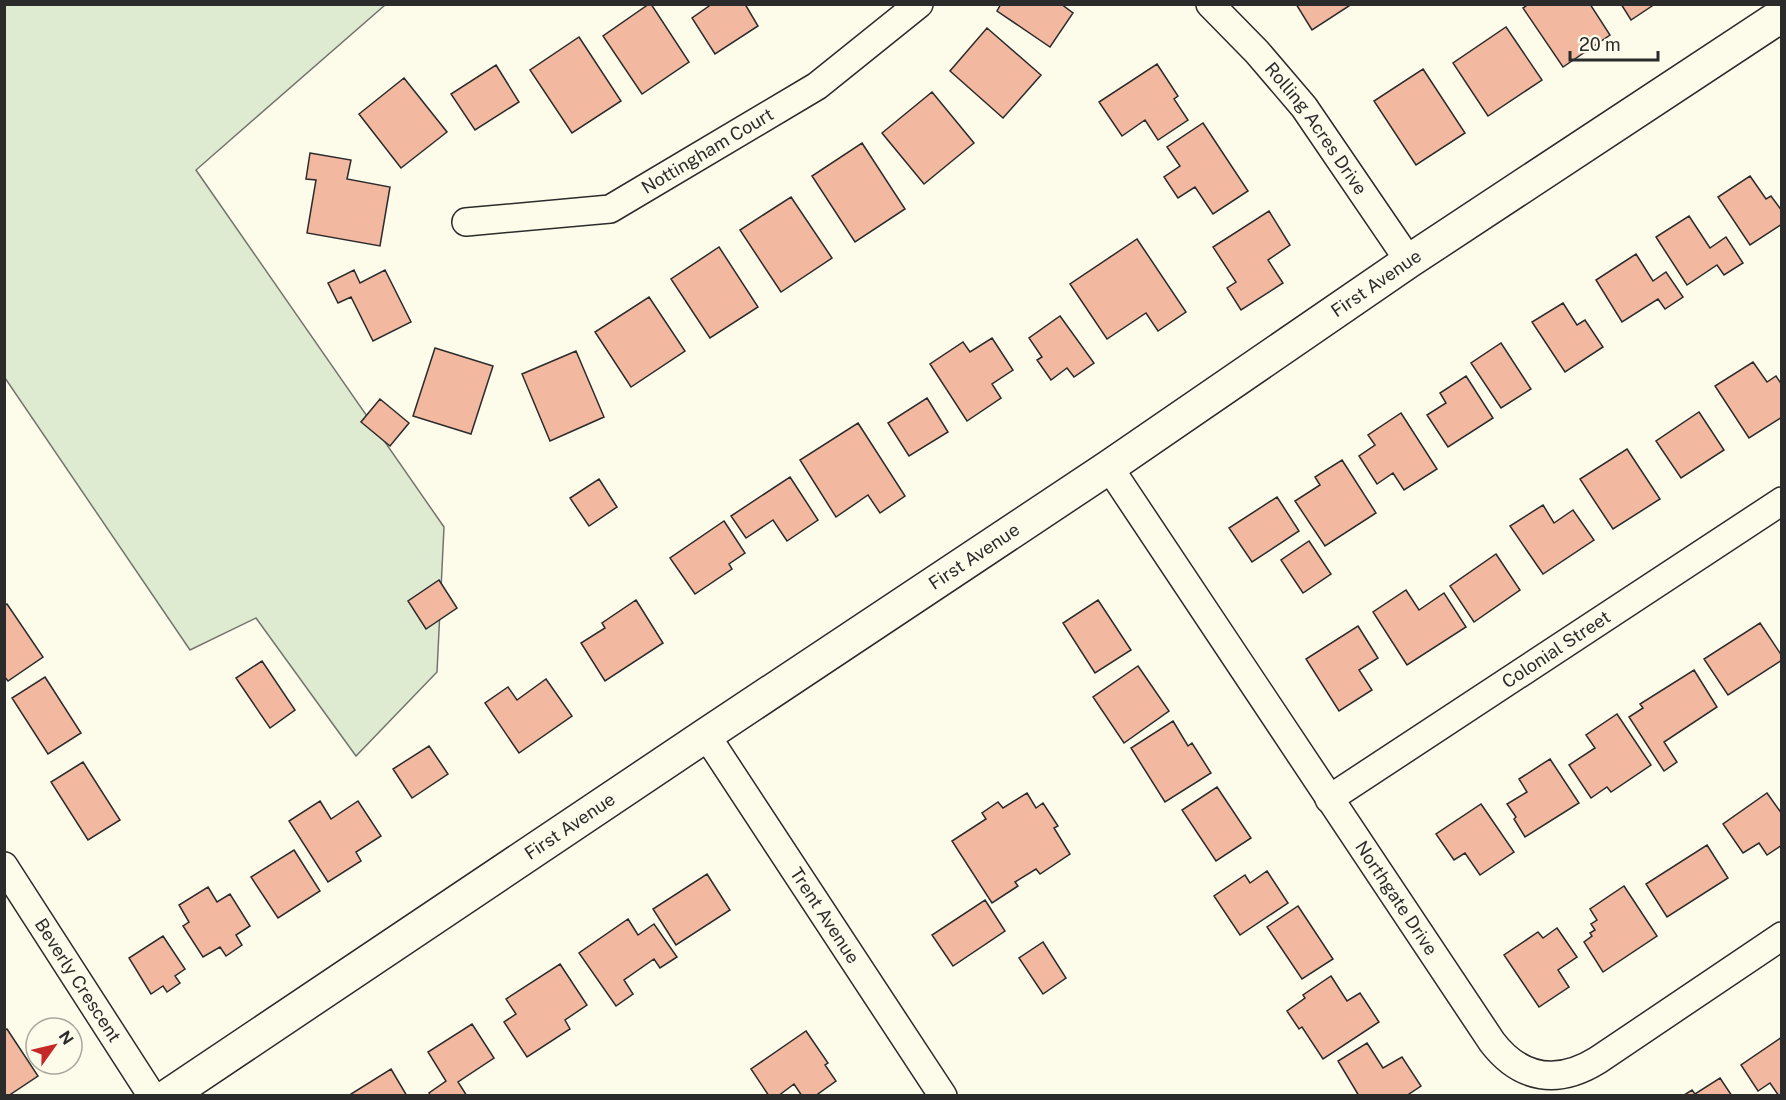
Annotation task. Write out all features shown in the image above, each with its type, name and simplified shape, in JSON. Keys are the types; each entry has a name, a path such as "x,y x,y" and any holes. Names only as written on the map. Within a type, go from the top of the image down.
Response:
{"street":[{"name":"Nottingham Court","path":"466,222 610,208 817,86 919,4"},
{"name":"Rolling Acres Drive","path":"1210,4 1257,52 1305,107 1409,261"},
{"name":"First Avenue","path":"168,1095 1109,467 1409,261 1782,15"},
{"name":"Northgate Drive","path":"1109,467 1492,1042 1512,1063 1533,1073 1557,1076 1590,1065 1782,936"},
{"name":"Colonial Street","path":"1329,799 1782,501"},
{"name":"Trent Avenue","path":"705,735 943,1095"},
{"name":"Beverly Crescent","path":"4,866 152,1095"}],"green space":[{"path":"4,5 385,5 196,170 444,527 437,672 356,756 256,618 190,650 5,378"}],"building":[{"path":"649,4 689,62 642,94 603,36"},
{"path":"712,4 745,4 758,26 715,54 692,18"},
{"path":"1001,4 1061,4 1073,13 1050,47 997,11"},
{"path":"1296,4 1352,4 1312,30"},
{"path":"1529,4 1590,4 1610,35 1563,67 1523,8"},
{"path":"1621,4 1655,4 1631,20"},
{"path":"1506,27 1542,80 1488,116 1453,63"},
{"path":"987,28 1041,75 1003,118 950,71"},
{"path":"579,37 621,101 572,133 530,70"},
{"path":"1157,64 1178,96 1174,99 1188,120 1158,140 1145,120 1122,136 1099,102"},
{"path":"496,65 519,102 475,130 451,94"},
{"path":"1423,69 1465,133 1416,165 1374,101"},
{"path":"404,78 447,132 401,168 359,114"},
{"path":"932,92 974,143 924,184 882,133"},
{"path":"1203,123 1248,191 1213,214 1195,187 1178,198 1164,177 1180,166 1167,147"},
{"path":"862,143 905,209 855,242 812,176"},
{"path":"310,153 351,160 347,179 390,187 380,246 307,233 316,180 306,179"},
{"path":"1750,176 1766,199 1771,196 1782,211 1782,224 1750,245 1718,197"},
{"path":"791,197 832,258 781,292 740,230"},
{"path":"1269,211 1290,245 1268,260 1283,283 1241,310 1227,288 1236,282 1213,247"},
{"path":"1689,216 1710,248 1726,237 1743,263 1724,275 1717,265 1687,285 1656,237"},
{"path":"1137,239 1186,312 1158,331 1146,313 1107,339 1070,284"},
{"path":"719,247 758,307 710,338 671,279"},
{"path":"1636,254 1653,281 1666,272 1683,297 1665,309 1658,299 1622,322 1596,280"},
{"path":"354,270 360,283 385,270 411,322 373,341 351,297 338,303 328,283"},
{"path":"649,297 685,351 631,387 595,332"},
{"path":"1563,303 1577,325 1585,320 1603,347 1565,372 1532,322"},
{"path":"1060,316 1094,363 1074,377 1067,368 1051,380 1037,360 1042,357 1029,338"},
{"path":"992,338 1013,370 992,384 1001,398 967,421 930,364 963,342 970,352"},
{"path":"1501,343 1531,389 1501,408 1471,363"},
{"path":"435,348 493,366 471,434 413,416"},
{"path":"576,351 604,417 550,441 522,374"},
{"path":"1753,362 1767,382 1776,376 1782,385 1782,417 1749,438 1715,386"},
{"path":"1466,376 1493,418 1448,447 1427,415 1446,403 1440,393"},
{"path":"927,398 948,432 909,456 888,423"},
{"path":"380,399 409,423 390,446 361,422"},
{"path":"1699,412 1724,450 1681,478 1656,441"},
{"path":"1401,413 1437,469 1404,490 1393,473 1377,484 1359,456 1375,445 1368,435"},
{"path":"858,423 905,496 880,513 868,495 836,517 800,460"},
{"path":"1627,449 1660,499 1613,529 1580,479"},
{"path":"1342,460 1376,513 1325,546 1295,501 1320,485 1315,477"},
{"path":"790,477 818,520 787,541 773,520 746,538 731,516"},
{"path":"599,479 617,507 589,526 570,498"},
{"path":"1277,497 1299,531 1252,562 1229,528"},
{"path":"1543,505 1554,523 1573,510 1594,540 1543,574 1510,526"},
{"path":"724,521 745,553 729,564 732,569 695,594 670,558"},
{"path":"1309,541 1331,574 1303,593 1281,560"},
{"path":"1496,554 1520,590 1474,622 1450,586"},
{"path":"439,580 457,608 426,629 408,601"},
{"path":"1406,590 1419,610 1444,593 1466,627 1407,665 1373,612"},
{"path":"636,600 663,643 605,681 581,643 605,628 602,623"},
{"path":"1098,600 1131,650 1095,673 1063,623"},
{"path":"7,604 43,657 8,681 4,676 4,606"},
{"path":"1760,623 1782,656 1782,660 1728,695 1704,659"},
{"path":"1358,626 1378,658 1359,670 1372,690 1339,711 1306,659"},
{"path":"262,661 295,710 270,728 236,678"},
{"path":"1138,666 1169,711 1124,743 1093,697"},
{"path":"1694,670 1717,707 1664,742 1677,762 1664,771 1629,717 1643,708 1640,704"},
{"path":"45,677 81,733 48,754 12,698"},
{"path":"546,679 572,716 519,753 485,703 508,687 517,700"},
{"path":"1617,714 1651,765 1611,792 1607,787 1591,798 1569,765 1595,748 1586,735"},
{"path":"1173,721 1188,746 1192,743 1211,773 1165,802 1131,748"},
{"path":"429,746 448,774 412,798 393,769"},
{"path":"1550,759 1579,803 1525,837 1507,804 1527,792 1519,779"},
{"path":"83,762 120,820 88,840 51,782"},
{"path":"1217,787 1251,838 1216,861 1182,810"},
{"path":"1027,793 1036,808 1043,803 1058,826 1054,828 1070,854 1040,874 1036,869 1015,882 1018,886 992,903 952,841 986,819 982,813 998,802 1003,808"},
{"path":"1767,793 1782,814 1782,845 1767,855 1759,843 1743,853 1723,824"},
{"path":"320,801 331,819 358,801 381,836 356,852 361,861 328,882 289,821"},
{"path":"1481,804 1514,852 1480,875 1465,853 1454,860 1436,834"},
{"path":"1707,845 1728,878 1667,917 1646,884"},
{"path":"294,850 320,891 278,918 251,877"},
{"path":"1267,871 1288,903 1240,935 1214,896 1245,875 1250,883"},
{"path":"707,874 730,910 676,945 653,909"},
{"path":"1624,886 1657,936 1603,972 1584,942 1592,936 1590,933 1595,930 1591,924 1597,920 1590,909"},
{"path":"208,887 217,902 230,894 250,926 236,935 242,945 226,956 220,947 203,957 183,926 189,922 179,905"},
{"path":"985,900 1005,931 953,966 932,935"},
{"path":"1298,906 1333,959 1302,979 1267,927"},
{"path":"628,919 638,935 654,924 677,957 660,968 654,959 624,980 633,994 616,1006 579,953"},
{"path":"1557,928 1577,957 1558,970 1569,987 1539,1007 1504,955 1538,932 1543,938"},
{"path":"163,936 185,969 175,976 180,983 167,992 163,986 151,994 129,958"},
{"path":"1043,942 1066,978 1043,994 1019,958"},
{"path":"560,964 587,1005 565,1020 570,1029 527,1057 504,1022 516,1014 506,999"},
{"path":"1331,976 1347,1001 1360,993 1379,1022 1323,1059 1302,1027 1299,1029 1287,1011 1305,998 1303,995"},
{"path":"472,1024 494,1058 458,1082 467,1096 431,1096 429,1093 446,1081 428,1052"},
{"path":"7,1029 24,1055 24,1076 38,1076 8,1096 4,1096 4,1031"},
{"path":"806,1031 828,1063 825,1065 836,1081 815,1096 802,1096 794,1084 778,1096 769,1096 751,1069"},
{"path":"1782,1037 1782,1096 1779,1096 1770,1083 1758,1091 1741,1065"},
{"path":"1367,1043 1383,1068 1402,1057 1421,1086 1406,1096 1359,1096 1338,1061"},
{"path":"391,1069 407,1096 352,1096 351,1094"},
{"path":"1720,1078 1732,1096 1684,1095 1692,1090 1695,1094"}]}
